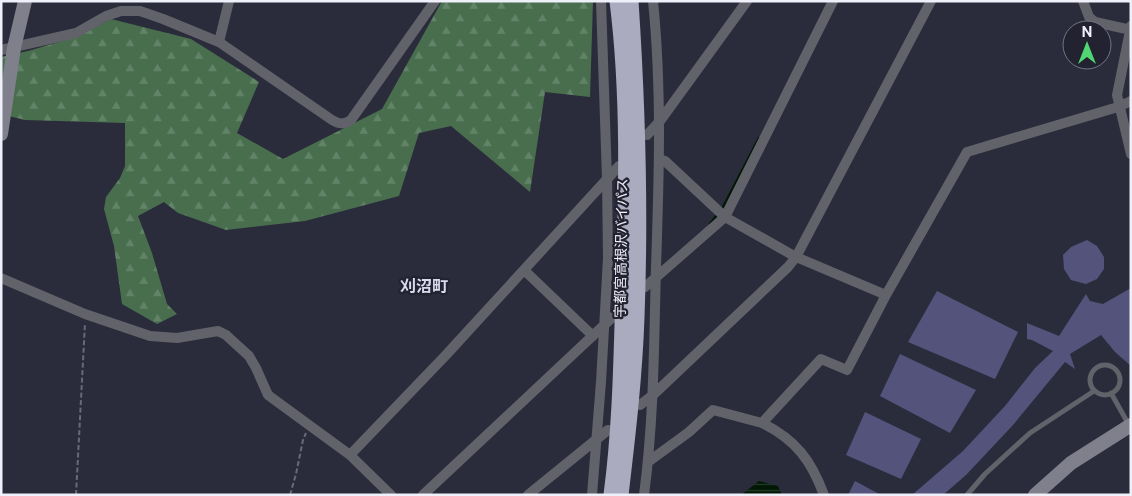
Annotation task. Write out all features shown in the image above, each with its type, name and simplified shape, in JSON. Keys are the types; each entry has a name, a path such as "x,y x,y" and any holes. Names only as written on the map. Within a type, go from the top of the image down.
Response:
{"highway":[{"name":"宇都宮高根沢バイパス","path":"611,495 621,358 625,236 624,94 617,1"},
{"name":"宇都宮高根沢バイパス","path":"622,495 637,308 638,166 636,74 630,1"}],"street":[{"path":"1,134 8,49 25,1"},
{"path":"219,42 230,1"},
{"path":"8,49 76,33 106,16 121,11 140,11 219,42 332,120 346,124 351,120 435,1"},
{"path":"592,495 605,325 608,258 601,1"},
{"path":"644,495 653,395 660,121 659,75 653,1"},
{"path":"647,136 660,121 747,1"},
{"path":"645,287 725,217 833,1"},
{"path":"640,405 653,395 788,267 796,257 931,1"},
{"path":"1084,1 1089,17 1095,22 1130,29 1117,95 1118,107 1131,154"},
{"path":"762,423 821,359 847,370 886,295 967,152 1118,107 1131,101"},
{"path":"659,159 665,161 725,217 796,257 886,295"},
{"path":"350,455 446,355 619,166"},
{"path":"524,270 593,336"},
{"path":"1,278 85,314 138,332 159,337 177,338 218,332 226,335 249,356 268,395 350,455 391,495"},
{"path":"423,495 617,313"},
{"path":"648,462 689,432 713,410 762,423 793,442 807,458 817,475 824,495"},
{"path":"1035,495 1071,463 1130,425"},
{"path":"528,495 608,430"}],"lane":[{"path":"1107,365 1116,370 1119,375 1118,386 1111,393 1100,394 1094,391 1090,384 1092,373 1096,368 1107,365"},
{"path":"967,495 985,474 1030,433 1094,391"},
{"path":"1111,393 1130,425"}],"path":[{"path":"76,495 85,314"},
{"path":"290,495 303,440 310,426"}],"green space":[{"path":"442,1 593,1 590,97 545,92 530,192 451,126 419,133 399,196 305,221 226,230 178,213 164,202 138,216 152,253 167,304 177,314 157,324 122,304 114,246 104,209 106,197 120,178 125,166 125,123 25,120 1,114 1,57 76,37 111,19 191,39 259,82 237,133 283,159 382,109"}],"shaded area":[{"path":"759,481 778,486 782,495 741,495"}],"building":[{"path":"1087,240 1097,246 1104,257 1104,269 1097,279 1086,284 1071,280 1064,269 1063,255 1071,247"},
{"path":"1131,288 1131,366 1115,352 1101,335 1070,354 1075,369 1065,362 1013,425 966,475 943,495 912,495 963,451 1005,406 1035,368 1053,351 1027,339 1027,323 1059,336 1086,294 1090,301 1103,304"},
{"path":"937,291 1018,332 995,379 908,342"},
{"path":"900,354 976,390 950,433 880,396"},
{"path":"865,412 921,439 901,479 846,455"},
{"path":"855,481 881,495 848,495"}],"waterway":[{"path":"721,211 759,138"},
{"path":"710,224 717,215"}],"district":[{"name":"刈沼町","path":"424,286"}]}
